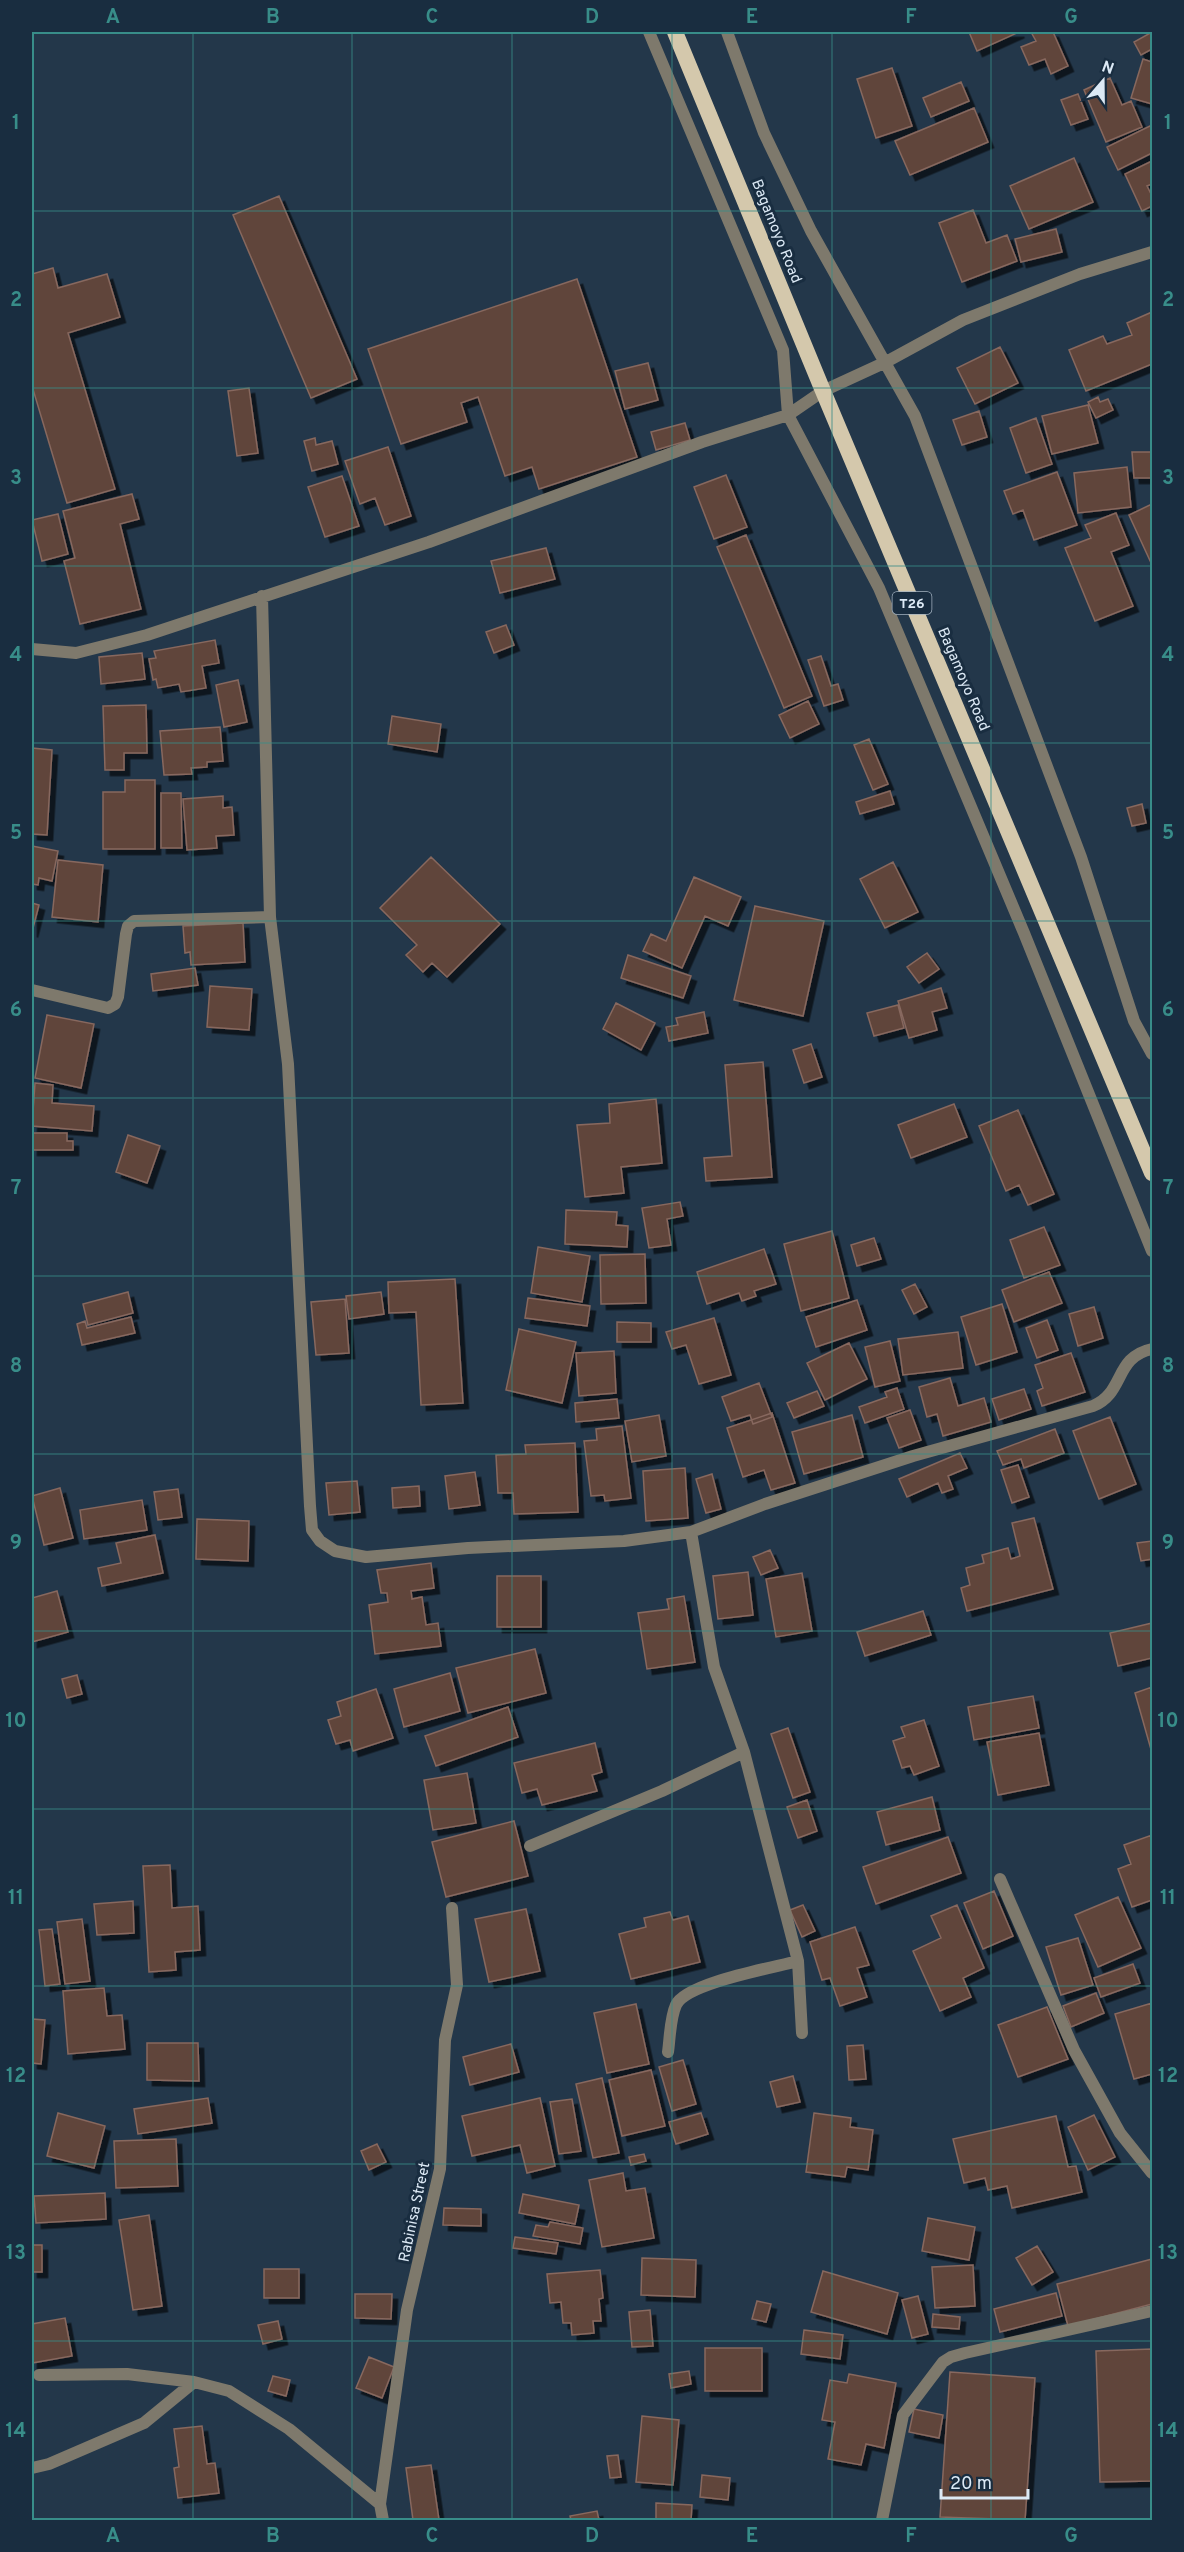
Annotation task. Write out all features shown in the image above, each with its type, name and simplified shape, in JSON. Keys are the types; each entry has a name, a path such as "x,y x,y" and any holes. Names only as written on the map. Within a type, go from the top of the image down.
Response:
{"highway":[{"name":"Bagamoyo Road","path":"675,32 823,391 1152,1173"}],"street":[{"path":"649,32 783,350 788,415 879,588 1024,933 1152,1251"},
{"path":"727,32 764,133 811,231 915,416 1081,857 1134,1021 1152,1054"},
{"path":"32,649 76,653 147,634 429,542 702,442 788,415 823,391 886,362 963,321 1080,274 1152,252"},
{"path":"262,596 270,917 288,1064 312,1530 320,1541 335,1551 366,1557 468,1548 624,1540 691,1532 765,1504 913,1456 1093,1406 1103,1402 1112,1392 1126,1364 1133,1356 1152,1349"},
{"path":"32,990 108,1008 115,1004 118,997 126,934 128,926 134,921 270,917"},
{"path":"691,1532 714,1667 744,1752 798,1961 802,2033"},
{"path":"530,1846 662,1791 744,1752"},
{"path":"1000,1879 1074,2050 1120,2133 1152,2173"},
{"name":"Rabinisa Street","path":"383,2520 380,2504 407,2310 440,2169 445,2040 457,1985 452,1908"},
{"path":"668,2052 676,2004 690,1992 716,1981 798,1961"},
{"path":"882,2520 903,2415 943,2362 951,2356 1152,2311"},
{"path":"39,2375 127,2374 194,2382 229,2391 289,2429 380,2504"},
{"path":"32,2468 49,2464 144,2423 194,2382"}],"building":[{"path":"969,32 1019,32 977,51"},
{"path":"1031,32 1053,32 1068,66 1051,74 1045,59 1029,65 1021,47 1036,41"},
{"path":"1152,32 1152,49 1141,55 1134,42"},
{"path":"1143,59 1152,62 1152,104 1131,98"},
{"path":"892,68 912,126 876,138 857,79"},
{"path":"1110,78 1122,105 1131,101 1142,127 1106,142 1084,90"},
{"path":"961,82 969,101 931,117 923,98"},
{"path":"1078,94 1088,119 1071,125 1061,100"},
{"path":"974,108 988,142 910,175 895,141"},
{"path":"1152,125 1152,153 1118,170 1107,147"},
{"path":"1074,158 1093,202 1029,229 1010,186"},
{"path":"1152,161 1152,184 1147,186 1152,196 1152,206 1142,211 1125,174"},
{"path":"279,196 357,379 311,398 233,215"},
{"path":"973,210 986,243 1007,235 1017,261 962,282 939,223"},
{"path":"1056,229 1062,252 1021,262 1015,239"},
{"path":"53,268 58,288 107,274 120,317 68,333 115,489 67,503 32,386 32,274"},
{"path":"577,279 637,457 539,489 532,467 505,476 478,397 461,403 467,422 401,444 368,349"},
{"path":"1152,312 1152,364 1086,391 1069,350 1103,336 1107,344 1132,335 1127,323"},
{"path":"1000,347 1018,383 975,404 957,368"},
{"path":"648,363 658,400 625,409 615,371"},
{"path":"249,388 258,453 237,456 228,391"},
{"path":"1098,397 1100,402 1108,399 1113,410 1096,418 1088,402"},
{"path":"1088,405 1098,443 1052,454 1042,416"},
{"path":"979,411 987,437 962,445 953,420"},
{"path":"1036,418 1052,464 1026,473 1010,428"},
{"path":"685,423 690,440 656,450 651,432"},
{"path":"315,438 316,445 332,441 338,464 312,471 304,441"},
{"path":"388,447 411,516 385,525 375,498 360,504 345,461"},
{"path":"1132,452 1152,452 1152,478 1134,478"},
{"path":"1127,467 1131,507 1078,513 1074,473"},
{"path":"1057,472 1077,525 1034,540 1023,510 1013,514 1004,491"},
{"path":"726,475 747,527 714,539 694,487"},
{"path":"342,476 359,526 325,537 308,487"},
{"path":"132,494 139,519 120,524 141,609 80,624 64,561 75,558 63,511"},
{"path":"1152,504 1152,565 1129,515"},
{"path":"1116,513 1129,545 1111,552 1133,606 1095,621 1065,548 1091,538 1085,525"},
{"path":"58,514 68,554 42,561 32,520"},
{"path":"746,535 812,696 784,708 717,547"},
{"path":"546,548 555,579 500,593 491,561"},
{"path":"506,625 514,645 494,653 486,632"},
{"path":"215,640 219,663 202,666 206,688 181,692 179,684 158,688 156,679 153,680 149,659 156,658 154,651"},
{"path":"142,653 145,679 101,684 99,657"},
{"path":"821,656 831,686 838,684 843,700 824,706 808,660"},
{"path":"238,680 247,722 224,727 216,685"},
{"path":"808,701 819,724 790,738 779,715"},
{"path":"146,705 147,753 124,753 124,770 105,770 103,706"},
{"path":"392,716 441,724 437,752 388,744"},
{"path":"220,727 223,761 207,762 207,767 191,768 192,774 164,775 160,731"},
{"path":"869,739 888,784 873,790 854,745"},
{"path":"32,748 52,750 47,835 32,834"},
{"path":"125,780 155,780 155,849 103,849 103,792 125,792"},
{"path":"890,791 894,804 860,814 856,802"},
{"path":"161,793 181,793 182,848 161,848"},
{"path":"223,796 223,808 232,807 234,835 216,836 217,848 187,850 183,799"},
{"path":"1142,804 1146,823 1132,826 1127,808"},
{"path":"32,846 58,851 52,881 39,878 38,885 32,884"},
{"path":"431,857 500,924 447,977 432,963 423,972 406,955 417,945 380,908"},
{"path":"58,860 103,865 98,922 52,917"},
{"path":"893,862 918,912 885,928 860,879"},
{"path":"694,877 741,897 728,926 705,916 682,968 643,951 651,934 666,941"},
{"path":"32,903 39,905 32,932"},
{"path":"755,906 824,921 803,1016 734,1000"},
{"path":"243,923 245,962 191,965 190,952 185,953 183,926"},
{"path":"927,953 939,969 919,983 907,967"},
{"path":"628,955 691,976 683,998 621,978"},
{"path":"195,968 198,985 153,991 151,974"},
{"path":"210,986 252,989 249,1030 207,1027"},
{"path":"941,988 947,1008 932,1012 937,1030 909,1038 898,1001"},
{"path":"616,1003 655,1023 641,1050 603,1029"},
{"path":"898,1005 904,1028 874,1036 867,1013"},
{"path":"704,1012 708,1033 669,1041 666,1027 678,1025 676,1018"},
{"path":"47,1015 94,1024 81,1088 35,1078"},
{"path":"811,1044 822,1077 804,1083 793,1050"},
{"path":"763,1062 772,1177 706,1181 704,1158 732,1156 725,1065"},
{"path":"35,1083 53,1085 52,1103 94,1106 92,1131 32,1126"},
{"path":"656,1099 662,1163 621,1167 624,1193 585,1197 577,1125 610,1123 609,1104"},
{"path":"954,1104 967,1137 911,1158 898,1125"},
{"path":"1018,1110 1054,1194 1028,1205 1019,1185 1006,1191 979,1126"},
{"path":"32,1133 67,1133 67,1141 73,1141 73,1150 32,1150"},
{"path":"128,1135 160,1146 147,1183 116,1172"},
{"path":"680,1202 683,1216 667,1219 671,1245 649,1248 642,1208"},
{"path":"566,1210 617,1212 616,1225 628,1226 627,1247 565,1244"},
{"path":"1044,1227 1060,1265 1024,1278 1010,1240"},
{"path":"832,1231 849,1298 801,1311 784,1244"},
{"path":"874,1238 881,1259 857,1266 851,1245"},
{"path":"538,1247 590,1256 582,1302 531,1293"},
{"path":"764,1249 776,1284 754,1291 756,1296 742,1301 739,1293 707,1304 697,1272"},
{"path":"645,1254 646,1303 601,1304 600,1255"},
{"path":"1049,1272 1062,1303 1014,1322 1002,1290"},
{"path":"455,1279 463,1403 421,1405 416,1312 389,1313 388,1282"},
{"path":"915,1284 927,1307 914,1314 902,1290"},
{"path":"128,1292 133,1313 88,1325 83,1304"},
{"path":"381,1292 384,1314 349,1319 346,1296"},
{"path":"528,1298 590,1306 587,1326 525,1318"},
{"path":"345,1299 349,1353 316,1355 311,1302"},
{"path":"857,1300 867,1330 816,1347 806,1317"},
{"path":"1002,1304 1017,1352 976,1365 961,1317"},
{"path":"1094,1307 1103,1338 1078,1346 1069,1314"},
{"path":"131,1317 135,1333 82,1345 77,1324 85,1321 87,1328"},
{"path":"714,1318 731,1375 699,1384 686,1345 672,1349 666,1332"},
{"path":"1047,1320 1058,1350 1037,1358 1026,1328"},
{"path":"617,1322 651,1323 651,1342 617,1342"},
{"path":"519,1329 576,1342 562,1403 506,1390"},
{"path":"958,1332 963,1368 903,1375 898,1339"},
{"path":"890,1341 900,1381 875,1387 865,1347"},
{"path":"849,1343 867,1379 825,1400 807,1363"},
{"path":"614,1351 616,1393 579,1396 576,1353"},
{"path":"1071,1353 1085,1392 1042,1406 1037,1391 1043,1388 1035,1365"},
{"path":"950,1378 958,1406 984,1398 991,1422 943,1436 937,1414 927,1417 919,1387"},
{"path":"759,1383 772,1417 753,1424 750,1415 731,1421 722,1397"},
{"path":"897,1388 904,1409 865,1423 859,1407 887,1397 885,1392"},
{"path":"1024,1389 1031,1409 999,1420 992,1399"},
{"path":"817,1391 824,1406 794,1418 787,1403"},
{"path":"617,1399 619,1418 576,1422 575,1403"},
{"path":"910,1410 921,1440 899,1448 887,1418"},
{"path":"772,1413 795,1483 771,1490 764,1470 743,1477 727,1428"},
{"path":"659,1415 666,1456 632,1462 625,1421"},
{"path":"852,1415 863,1457 804,1474 792,1432"},
{"path":"1110,1417 1136,1484 1099,1499 1073,1431"},
{"path":"622,1426 631,1498 605,1501 604,1495 591,1496 584,1441 597,1440 596,1429"},
{"path":"1055,1429 1064,1453 1024,1468 1021,1459 1003,1465 997,1451"},
{"path":"575,1443 578,1512 514,1514 513,1493 498,1493 496,1455 526,1454 525,1445"},
{"path":"960,1453 967,1468 948,1476 953,1489 942,1493 938,1483 907,1497 899,1479"},
{"path":"1018,1465 1029,1497 1012,1503 1001,1470"},
{"path":"685,1468 688,1518 646,1521 643,1471"},
{"path":"475,1472 480,1505 449,1509 445,1476"},
{"path":"712,1474 721,1509 706,1513 696,1479"},
{"path":"357,1481 360,1512 329,1515 326,1483"},
{"path":"419,1486 420,1506 393,1508 392,1488"},
{"path":"60,1488 73,1538 44,1545 32,1496"},
{"path":"178,1489 182,1517 158,1520 154,1492"},
{"path":"142,1500 147,1530 84,1539 80,1510"},
{"path":"1034,1518 1053,1589 967,1611 961,1588 970,1585 966,1568 984,1563 982,1555 1008,1548 1011,1559 1020,1556 1012,1523"},
{"path":"197,1519 249,1521 248,1561 196,1559"},
{"path":"155,1535 163,1573 102,1586 98,1568 121,1563 116,1543"},
{"path":"1152,1541 1152,1559 1141,1561 1137,1543"},
{"path":"770,1550 778,1568 761,1575 753,1557"},
{"path":"431,1563 434,1588 411,1591 412,1599 422,1597 426,1625 438,1623 441,1646 375,1654 369,1605 388,1602 387,1593 381,1593 377,1570"},
{"path":"748,1572 753,1615 718,1619 713,1576"},
{"path":"802,1573 812,1631 776,1637 766,1579"},
{"path":"497,1576 541,1576 541,1627 497,1627"},
{"path":"57,1591 68,1632 32,1642 32,1598"},
{"path":"684,1596 695,1662 647,1669 638,1613 669,1609 667,1599"},
{"path":"923,1611 931,1635 865,1656 857,1632"},
{"path":"1152,1623 1152,1658 1118,1666 1110,1633"},
{"path":"535,1649 546,1693 468,1713 456,1668"},
{"path":"450,1673 460,1711 404,1727 394,1689"},
{"path":"77,1675 82,1694 67,1698 62,1679"},
{"path":"1152,1687 1152,1753 1135,1693"},
{"path":"376,1689 393,1738 353,1751 350,1740 336,1744 328,1720 341,1716 337,1702"},
{"path":"1033,1696 1039,1728 974,1740 968,1707"},
{"path":"508,1707 518,1737 436,1766 425,1736"},
{"path":"924,1720 939,1766 914,1775 910,1766 902,1768 893,1741 905,1737 901,1727"},
{"path":"788,1728 810,1792 793,1798 771,1734"},
{"path":"1039,1733 1049,1785 998,1795 987,1742"},
{"path":"595,1743 602,1772 592,1775 597,1791 542,1805 537,1789 522,1793 514,1763"},
{"path":"467,1773 476,1823 433,1830 424,1780"},
{"path":"932,1797 940,1830 886,1845 877,1812"},
{"path":"807,1800 817,1831 798,1838 787,1807"},
{"path":"514,1821 528,1876 446,1897 432,1842"},
{"path":"1152,1835 1152,1900 1132,1907 1118,1869 1131,1864 1124,1845"},
{"path":"948,1837 961,1873 876,1904 863,1867"},
{"path":"170,1865 172,1908 198,1906 200,1950 175,1952 176,1970 149,1972 143,1866"},
{"path":"994,1891 1013,1936 983,1949 964,1903"},
{"path":"1118,1897 1141,1948 1098,1967 1075,1915"},
{"path":"133,1901 134,1933 97,1935 94,1904"},
{"path":"803,1905 815,1931 802,1937 790,1910"},
{"path":"957,1905 984,1968 963,1978 971,1997 940,2011 913,1951 941,1938 931,1916"},
{"path":"526,1909 540,1971 489,1982 475,1919"},
{"path":"670,1912 673,1920 688,1916 700,1962 631,1979 619,1934 646,1927 644,1918"},
{"path":"82,1919 90,1981 65,1984 57,1922"},
{"path":"855,1927 869,1965 857,1968 867,1997 840,2006 830,1978 822,1980 810,1942"},
{"path":"52,1929 60,1984 45,1986 39,1930"},
{"path":"1078,1938 1093,1985 1061,1995 1046,1947"},
{"path":"1133,1964 1140,1983 1101,1997 1094,1978"},
{"path":"104,1988 107,2016 122,2015 125,2049 68,2054 63,1991"},
{"path":"1096,1993 1104,2013 1071,2027 1063,2006"},
{"path":"1152,2003 1152,2074 1134,2079 1115,2014"},
{"path":"636,2004 649,2064 607,2073 594,2013"},
{"path":"1047,2007 1068,2059 1018,2077 998,2025"},
{"path":"32,2019 45,2020 41,2064 32,2063"},
{"path":"147,2043 198,2043 199,2081 147,2080"},
{"path":"511,2044 519,2072 470,2085 463,2057"},
{"path":"863,2045 866,2079 849,2080 847,2046"},
{"path":"683,2060 696,2104 672,2111 659,2067"},
{"path":"651,2070 665,2126 622,2136 609,2080"},
{"path":"793,2076 800,2102 777,2107 770,2082"},
{"path":"602,2078 619,2153 593,2158 576,2084"},
{"path":"208,2098 212,2123 138,2134 134,2109"},
{"path":"540,2098 555,2166 527,2173 520,2145 472,2156 462,2116"},
{"path":"572,2099 581,2151 559,2154 550,2102"},
{"path":"58,2113 105,2126 94,2168 47,2156"},
{"path":"701,2113 708,2134 676,2144 669,2122"},
{"path":"814,2113 851,2118 850,2127 873,2130 868,2170 847,2167 845,2177 806,2172"},
{"path":"1094,2115 1115,2157 1088,2170 1068,2127"},
{"path":"1056,2116 1068,2167 1076,2166 1082,2192 1012,2208 1007,2186 988,2190 985,2178 964,2183 953,2139"},
{"path":"176,2139 178,2186 116,2188 114,2141"},
{"path":"377,2144 386,2162 369,2170 361,2151"},
{"path":"644,2154 646,2161 631,2165 629,2157"},
{"path":"623,2173 626,2191 645,2188 654,2238 602,2247 589,2180"},
{"path":"105,2193 106,2219 36,2223 34,2196"},
{"path":"523,2194 579,2205 575,2224 519,2213"},
{"path":"444,2208 481,2209 481,2226 443,2225"},
{"path":"149,2215 162,2306 133,2310 119,2220"},
{"path":"928,2218 975,2227 969,2260 922,2251"},
{"path":"550,2222 583,2228 580,2244 533,2236 536,2225 548,2227"},
{"path":"515,2237 558,2243 556,2254 513,2248"},
{"path":"32,2245 42,2245 42,2272 32,2272"},
{"path":"1037,2246 1053,2272 1032,2285 1016,2258"},
{"path":"642,2258 696,2260 695,2297 641,2295"},
{"path":"1152,2259 1152,2304 1068,2326 1057,2284"},
{"path":"973,2265 975,2306 935,2308 932,2267"},
{"path":"264,2269 299,2269 299,2298 264,2298"},
{"path":"600,2270 603,2298 599,2299 601,2321 593,2321 594,2333 572,2335 571,2323 563,2323 561,2302 550,2303 547,2274"},
{"path":"823,2271 898,2293 887,2334 811,2312"},
{"path":"1056,2293 1062,2316 1000,2332 994,2309"},
{"path":"355,2294 392,2294 391,2319 355,2318"},
{"path":"918,2296 928,2334 912,2338 902,2300"},
{"path":"757,2301 771,2304 766,2322 752,2319"},
{"path":"650,2310 653,2346 632,2347 629,2312"},
{"path":"933,2314 960,2317 959,2329 932,2327"},
{"path":"65,2318 72,2356 32,2363 32,2324"},
{"path":"278,2321 282,2339 263,2344 258,2325"},
{"path":"804,2330 843,2335 840,2359 801,2354"},
{"path":"705,2348 762,2348 762,2391 705,2391"},
{"path":"1152,2349 1152,2481 1100,2482 1096,2351"},
{"path":"369,2357 394,2367 382,2398 356,2388"},
{"path":"689,2371 691,2384 671,2388 669,2374"},
{"path":"950,2372 1035,2378 1025,2520 940,2517"},
{"path":"849,2374 896,2383 884,2448 866,2444 861,2465 828,2459 835,2422 822,2420 830,2380 847,2383"},
{"path":"273,2376 290,2380 286,2396 268,2391"},
{"path":"914,2409 943,2415 939,2438 909,2432"},
{"path":"642,2416 679,2420 673,2485 636,2482"},
{"path":"202,2426 207,2464 215,2463 219,2493 178,2498 174,2468 179,2467 174,2429"},
{"path":"618,2455 621,2477 610,2478 607,2456"},
{"path":"431,2465 439,2520 413,2520 406,2468"},
{"path":"702,2475 730,2478 728,2500 700,2497"},
{"path":"656,2503 692,2505 691,2520 656,2520"},
{"path":"597,2511 599,2520 571,2520 570,2516"}]}
